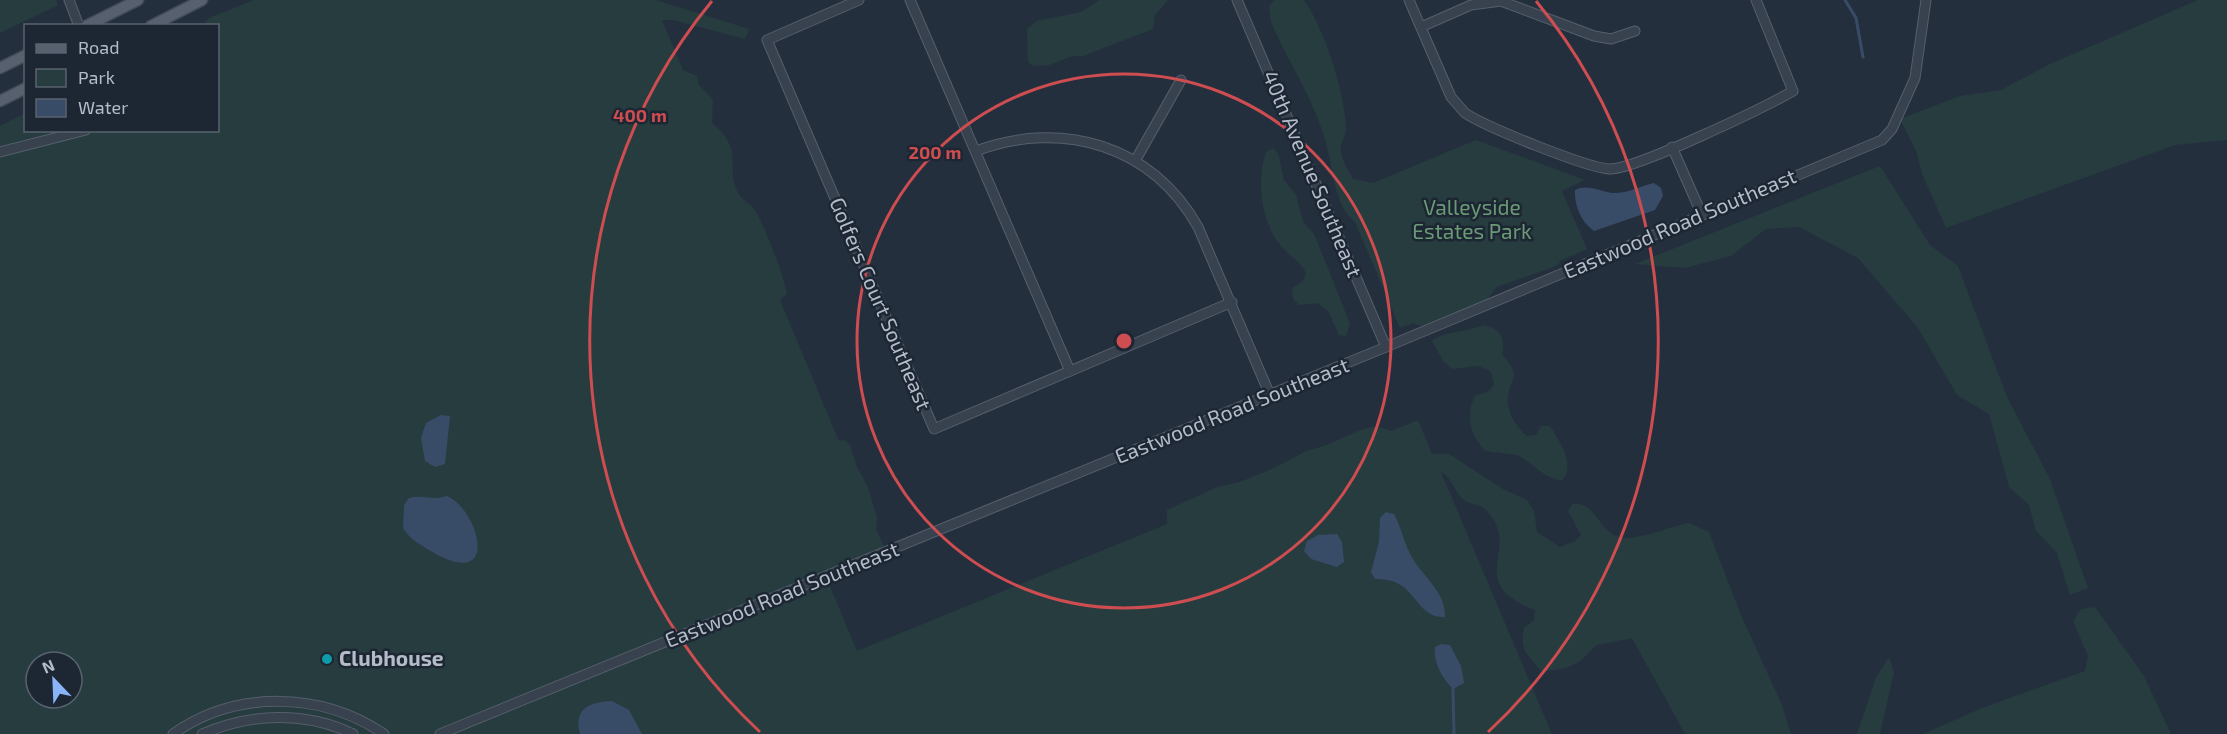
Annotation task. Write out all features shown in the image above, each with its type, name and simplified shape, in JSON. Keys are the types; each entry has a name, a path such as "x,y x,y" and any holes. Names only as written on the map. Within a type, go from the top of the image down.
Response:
{"main road":[{"path":"90,24 138,0"},
{"path":"154,24 202,0"},
{"path":"0,68 24,56"},
{"path":"0,101 24,89"}],"street":[{"path":"69,0 79,24"},
{"name":"Golfers Court Southeast","path":"859,0 767,40 934,429 1232,302"},
{"path":"910,0 1070,371"},
{"name":"40th Avenue Southeast","path":"1238,0 1386,347"},
{"path":"1409,0 1457,106 1475,119 1583,162 1608,169 1622,168 1672,147 1767,106 1792,90 1756,0"},
{"name":"Eastwood Road Southeast","path":"440,734 1270,395 1886,137 1916,78 1926,0"},
{"path":"1421,27 1472,5 1501,1 1594,36 1611,39 1635,31"},
{"path":"1135,161 1181,80"},
{"path":"0,152 78,132"},
{"path":"976,151 1020,139 1056,136 1089,142 1135,161 1164,182 1192,215 1232,302 1270,395"},
{"path":"1672,147 1702,215"},
{"path":"173,734 205,716 230,707 282,701 303,703 346,714 384,734"},
{"path":"202,734 243,721 282,717 311,719 353,734"}],"green space":[{"path":"0,0 56,0 58,5 0,33"},
{"path":"254,0 656,0 749,29 745,39 673,20 662,20 683,70 697,76 699,85 713,99 712,123 722,133 731,150 734,183 738,193 758,216 782,275 787,294 780,300 839,441 844,440 850,445 857,467 868,487 877,518 876,529 887,553 826,577 857,651 1167,524 1167,510 1217,487 1240,482 1274,468 1308,450 1362,429 1377,427 1391,431 1418,420 1432,454 1449,454 1503,489 1527,500 1534,511 1537,532 1560,547 1575,541 1581,535 1568,511 1572,504 1580,504 1592,511 1606,528 1619,537 1643,536 1689,523 1709,532 1741,615 1781,703 1791,734 1685,734 1632,638 1597,645 1579,662 1566,668 1542,672 1529,657 1523,642 1524,628 1534,620 1535,610 1513,599 1502,588 1497,576 1499,537 1496,523 1483,507 1464,500 1441,472 1552,734 0,734 0,126 24,114 24,132 219,132 219,24 204,24 209,18"},
{"path":"1100,0 1168,0 1155,15 1153,29 1083,56 1073,56 1049,65 1034,66 1028,62 1027,29 1037,21 1081,12"},
{"name":"Valleyside Estates Park","path":"1274,0 1304,0 1319,27 1342,96 1346,127 1341,154 1353,179 1373,183 1476,140 1585,180 1562,191 1587,249 1560,261 1551,268 1497,287 1485,302 1437,323 1421,326 1413,323 1400,328 1355,222 1347,214 1337,194 1319,121 1271,22 1269,7"},
{"path":"2198,0 2227,0 2227,140 2175,145 1946,228 1923,176 1916,151 1900,119 1960,96 2001,90 2050,64"},
{"path":"1274,148 1279,156 1284,180 1296,195 1303,222 1314,234 1350,324 1346,336 1339,335 1328,311 1318,303 1299,305 1293,299 1292,288 1302,282 1306,273 1274,236 1262,200 1263,163 1266,152"},
{"path":"1880,166 1930,245 1958,266 2007,397 2050,479 2088,588 2070,595 2057,553 2036,531 2029,505 2009,487 1989,414 1957,395 1918,328 1858,258 1799,227 1766,229 1731,256 1685,268 1635,264"},
{"path":"1483,325 1498,331 1503,343 1502,354 1514,373 1508,403 1510,414 1516,424 1527,436 1536,435 1541,426 1550,426 1562,447 1567,469 1566,476 1561,481 1547,476 1518,455 1485,451 1476,438 1471,425 1470,411 1475,396 1489,391 1494,384 1491,372 1479,366 1452,369 1443,361 1432,341"},
{"path":"2095,607 2144,676 2171,734 1923,734 1982,708 2085,671 2088,656 2073,621 2081,609"},
{"path":"1889,657 1894,672 1880,734 1857,734 1876,678"}],"water":[{"path":"1654,183 1661,188 1663,196 1655,210 1594,231 1585,223 1577,207 1575,190 1580,188 1618,193"},
{"path":"441,415 450,416 445,464 435,467 425,461 421,438 426,423"},
{"path":"446,496 457,503 467,514 474,528 477,554 470,561 457,562 436,554 413,540 403,528 404,505 409,498"},
{"path":"1386,512 1394,514 1410,554 1442,600 1445,617 1431,614 1405,588 1393,582 1375,579 1371,572 1379,542 1380,518"},
{"path":"1337,534 1342,542 1344,562 1337,567 1311,559 1304,551 1307,541 1318,535"},
{"path":"1441,644 1450,645 1461,666 1464,683 1453,689 1442,676 1437,665 1435,647"},
{"path":"612,701 629,710 642,734 580,734 579,718 585,708 596,703"}],"waterway":[{"path":"1845,0 1856,18 1863,57"},
{"path":"1453,689 1454,734"}],"place":[{"name":"Clubhouse","path":"327,659"}]}
